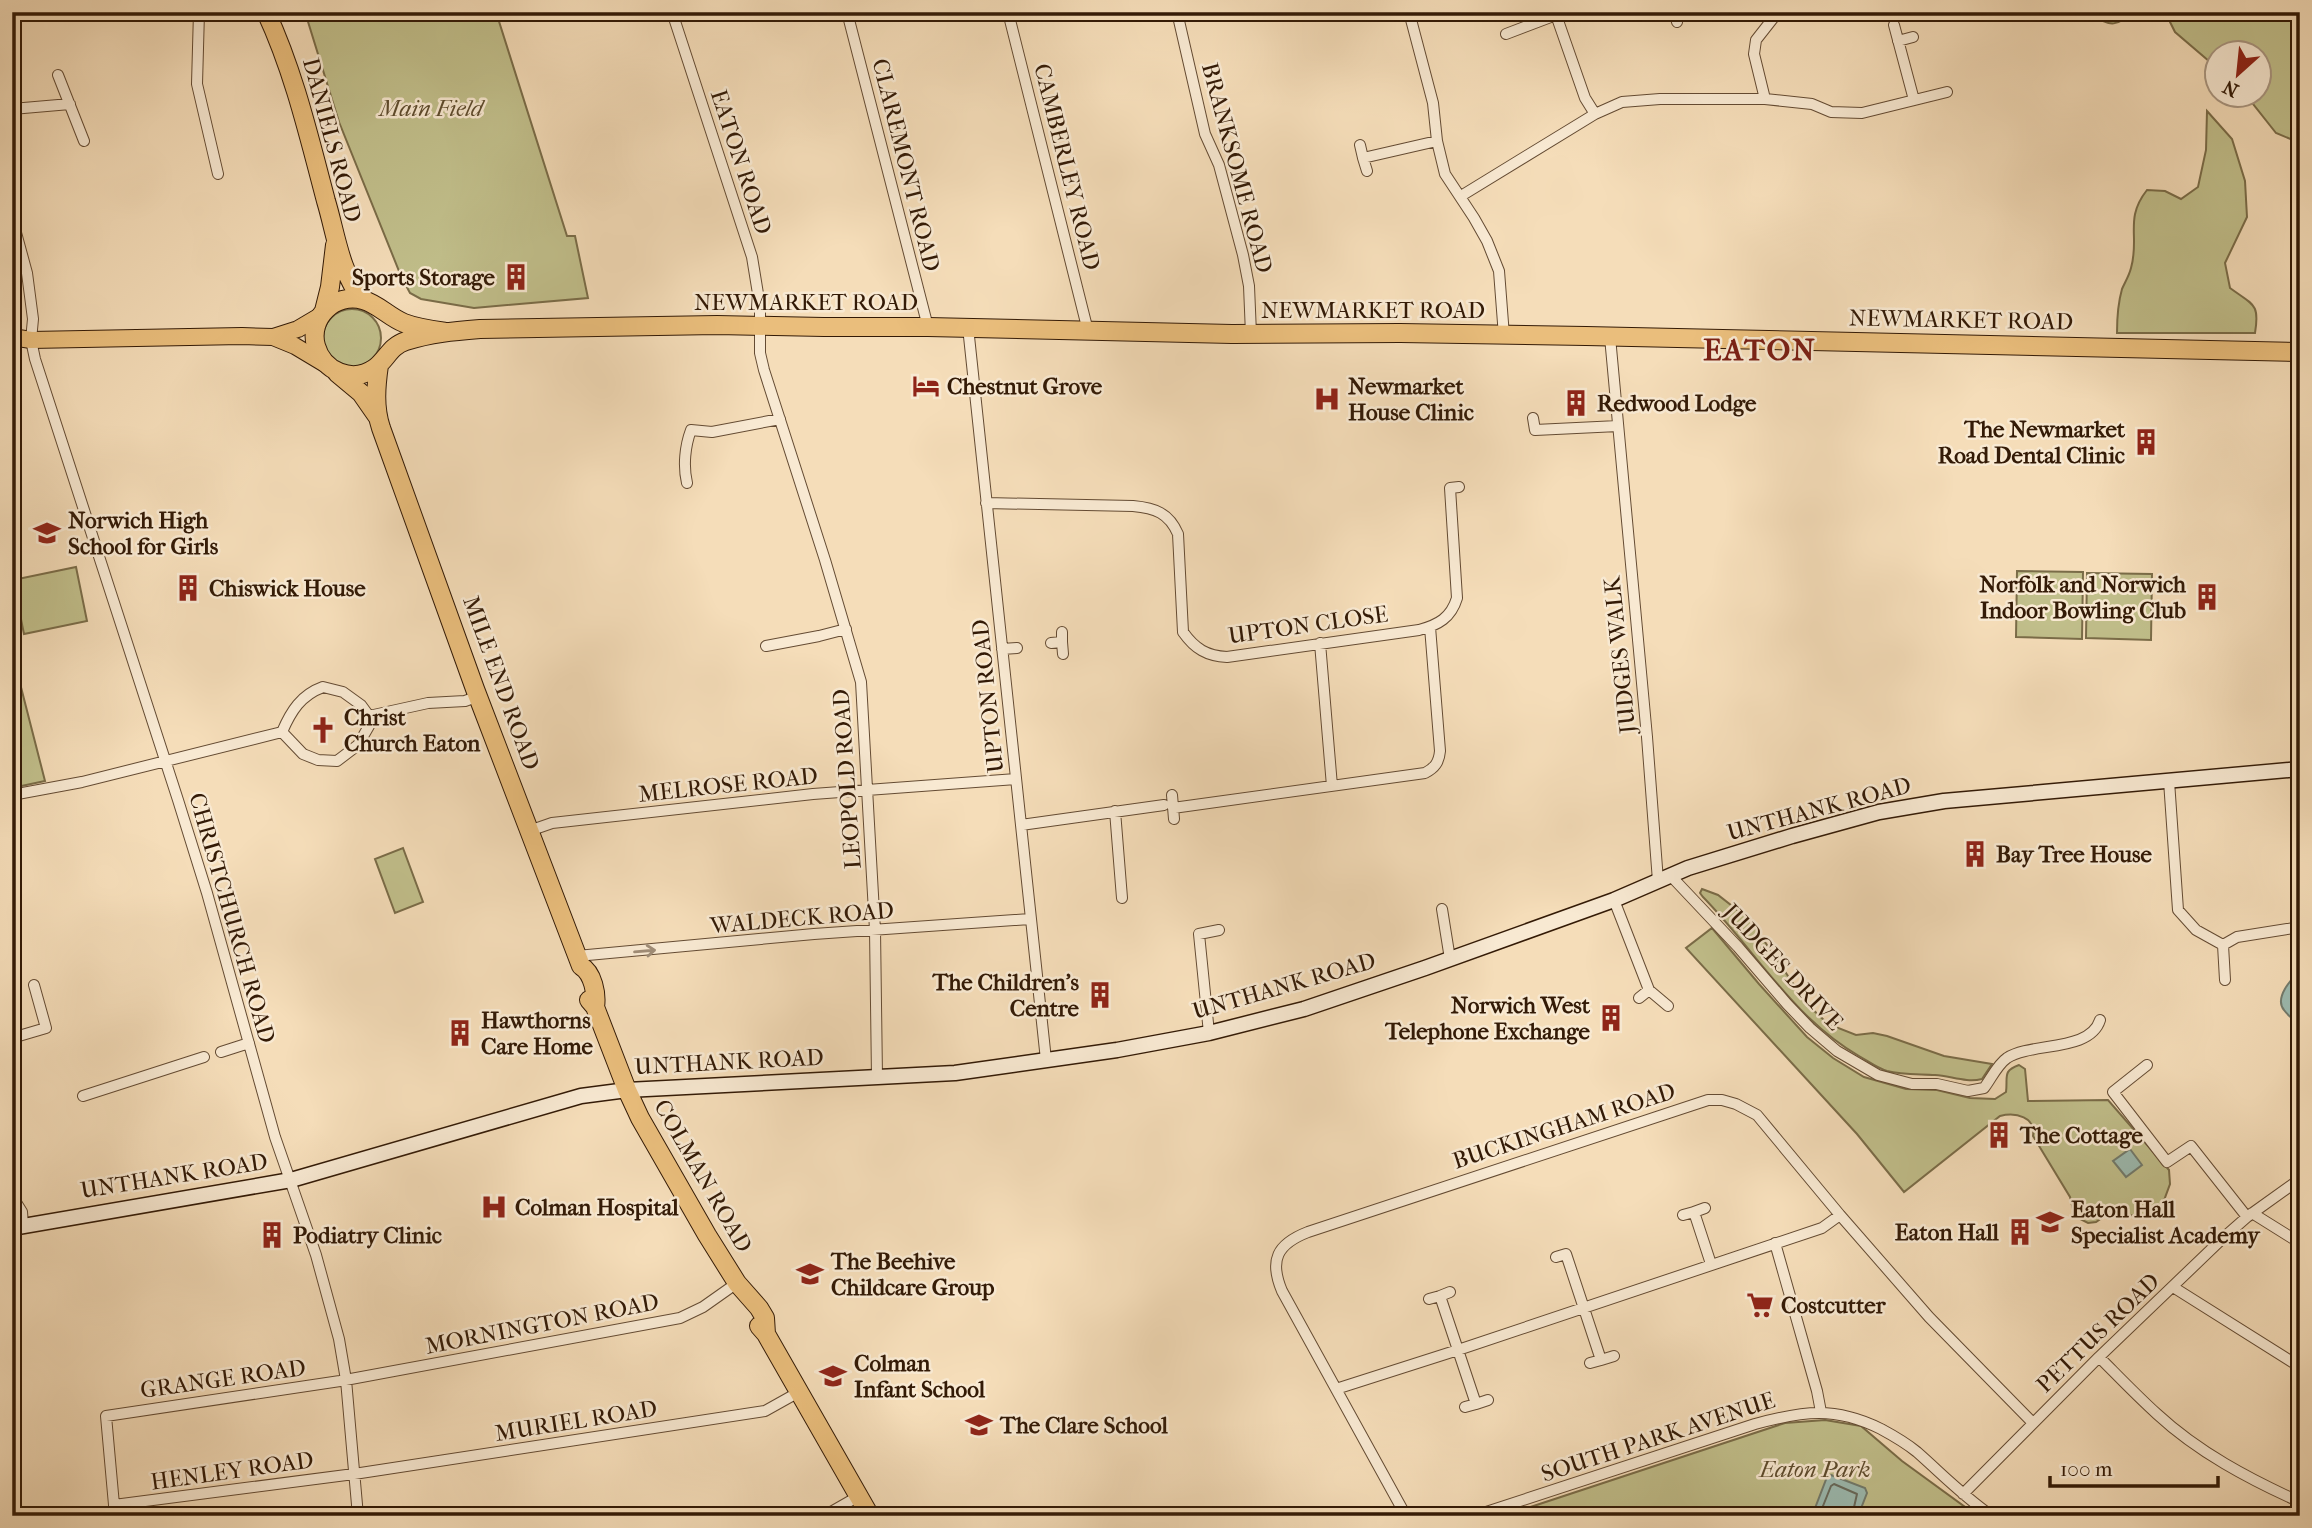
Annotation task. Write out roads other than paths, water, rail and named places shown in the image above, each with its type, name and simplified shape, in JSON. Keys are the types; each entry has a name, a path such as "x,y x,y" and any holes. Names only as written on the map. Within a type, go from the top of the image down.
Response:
{"highway":[{"name":"DANIELS ROAD","path":"266,12 291,74 328,206 335,242 355,290 363,300"},
{"name":"DANIELS ROAD","path":"322,313 330,287 335,242"},
{"name":"NEWMARKET ROAD","path":"322,313 342,300 353,298 363,300 406,324 446,332"},
{"path":"382,312 391,332 391,343 383,360"},
{"path":"322,313 315,328 314,341 318,353 330,367"},
{"name":"NEWMARKET ROAD","path":"330,367 357,375 372,370 394,346 446,332 561,327 968,327 1251,334 1401,333 2300,352"},
{"name":"MILE END ROAD","path":"377,416 376,386 383,360"},
{"name":"MILE END ROAD","path":"330,367 361,393 377,416 478,696 579,961 582,984 589,1000 596,1007 627,1090"},
{"name":"COLMAN ROAD","path":"627,1090 684,1196 738,1284 753,1320 766,1334 870,1516"}],"main road":[{"name":"NEWMARKET ROAD","path":"12,337 31,340 273,337 298,329 322,313"},
{"name":"NEWMARKET ROAD","path":"273,337 295,346 330,367"},
{"name":"NEWMARKET ROAD","path":"12,347 31,340"}],"street":[{"path":"199,12 197,84 218,174"},
{"name":"EATON ROAD","path":"672,12 752,257 760,306 760,326"},
{"name":"CLAREMONT ROAD","path":"847,12 928,327"},
{"name":"CAMBERLEY ROAD","path":"1008,12 1088,331"},
{"name":"BRANKSOME ROAD","path":"1177,12 1205,134 1219,165 1243,255 1249,286 1251,334"},
{"path":"1409,12 1433,103 1437,141 1445,174 1487,241 1499,271 1504,336"},
{"path":"1765,99 1754,54 1756,40 1778,12"},
{"path":"1506,34 1555,14 1585,98 1595,114"},
{"path":"1894,25 1914,100"},
{"path":"1898,41 1913,37"},
{"path":"58,75 84,141"},
{"path":"1461,196 1595,114 1622,102 1660,99 1765,99 1812,104 1831,112 1862,113 1947,92"},
{"path":"12,108 70,104"},
{"path":"1363,158 1437,141"},
{"path":"1360,145 1367,172"},
{"name":"CHRISTCHURCH ROAD","path":"12,219 27,274 33,319 31,340 35,359 207,893 275,1137 316,1255 339,1339 346,1380 358,1516"},
{"name":"LEOPOLD ROAD","path":"760,326 760,353 861,682 876,930 877,1077"},
{"name":"UPTON ROAD","path":"968,327 1046,1060"},
{"name":"JUDGES WALK","path":"1610,337 1647,737 1664,878"},
{"path":"1533,418 1535,434 1618,426"},
{"path":"687,483 687,441 691,429 712,432 780,419"},
{"path":"1021,825 1115,811 1171,811 1425,773 1433,769 1439,760 1438,710 1430,627 1449,615 1457,598 1450,488"},
{"name":"UPTON CLOSE","path":"986,503 1133,506 1157,510 1166,516 1178,534 1183,632 1201,652 1214,656 1227,657 1430,627"},
{"path":"765,646 846,629"},
{"path":"1051,643 1062,637 1063,654"},
{"path":"1320,643 1332,786"},
{"path":"1002,649 1017,648"},
{"path":"323,687 343,692 361,705 369,716 369,726 358,745 337,761 318,760 303,754 282,732 298,702 311,691 323,687"},
{"path":"369,716 428,704 465,701 478,696"},
{"path":"12,796 82,782 282,732"},
{"name":"UNTHANK ROAD","path":"18,1226 291,1180 582,1096 627,1090 955,1073 1117,1051 1209,1033 1304,1009 1614,900 1664,878 1792,836 1879,812 1944,802 2300,769"},
{"name":"MELROSE ROAD","path":"529,831 552,823 869,790 1016,779"},
{"path":"2169,781 2178,910 2223,945 2225,981"},
{"path":"1171,811 1172,794"},
{"path":"1115,811 1122,898"},
{"name":"JUDGES DRIVE","path":"1664,878 1810,1028 1837,1051 1878,1075 1912,1084 1937,1084 1968,1091 1984,1088 2008,1057 2080,1040 2097,1028 2100,1020"},
{"path":"1614,900 1649,990 1668,1006"},
{"path":"1443,909 1450,959"},
{"name":"WALDECK ROAD","path":"579,961 876,930 1030,919"},
{"path":"2223,945 2237,937 2300,927"},
{"path":"1209,1033 1199,934 1219,930"},
{"path":"12,1038 46,1028 34,985"},
{"path":"1639,998 1649,990"},
{"path":"221,1052 249,1043"},
{"path":"83,1096 204,1057"},
{"path":"2147,1065 2113,1092 2167,1162 2191,1146 2249,1215 2300,1243"},
{"name":"BUCKINGHAM ROAD","path":"1406,1516 1276,1276 1277,1255 1284,1245 1294,1237 1308,1232 1708,1100 1736,1104 1757,1115 1929,1317 2033,1423"},
{"name":"PETTUS ROAD","path":"1963,1494 2099,1357 2249,1215 2300,1179"},
{"path":"12,1196 22,1212 18,1226"},
{"path":"1683,1215 1704,1208"},
{"path":"1694,1212 1711,1264"},
{"path":"1336,1389 1822,1228 1840,1215"},
{"path":"1775,1243 1821,1412"},
{"path":"1566,1254 1584,1307 1596,1362 1614,1356"},
{"name":"MORNINGTON ROAD","path":"346,1380 680,1318 703,1307 738,1284"},
{"path":"2173,1287 2300,1367"},
{"path":"1439,1296 1476,1404"},
{"path":"2099,1357 2158,1415 2186,1437 2265,1486 2300,1502"},
{"name":"GRANGE ROAD","path":"115,1511 106,1416 346,1380"},
{"name":"MURIEL ROAD","path":"354,1474 765,1412 799,1392"},
{"path":"1465,1407 1488,1400"},
{"name":"SOUTH PARK AVENUE","path":"1474,1516 1766,1421 1787,1415 1821,1412 1859,1419 1892,1435 1917,1452 1992,1516"},
{"name":"HENLEY ROAD","path":"115,1511 354,1474"},
{"path":"824,1516 859,1496"}],"water":[{"path":"2300,971 2300,1027 2284,1010 2281,1000 2288,984"},
{"path":"2130,1149 2142,1165 2126,1177 2113,1161"},
{"path":"1831,1475 1865,1488 1867,1493 1858,1516 1812,1516 1827,1477"}],"place":[{"name":"Sports Storage","path":"516,277"},
{"name":"Chestnut Grove","path":"926,386"},
{"name":"Newmarket House Clinic","path":"1327,399"},
{"name":"Redwood Lodge","path":"1576,403"},
{"name":"The Newmarket Road Dental Clinic","path":"2146,442"},
{"name":"Norwich High School for Girls","path":"47,533"},
{"name":"Chiswick House","path":"188,588"},
{"name":"Norfolk and Norwich Indoor Bowling Club","path":"2207,597"},
{"name":"Christ Church Eaton","path":"323,730"},
{"name":"Bay Tree House","path":"1975,854"},
{"name":"The Children's Centre","path":"1100,995"},
{"name":"Norwich West Telephone Exchange","path":"1611,1018"},
{"name":"Hawthorns Care Home","path":"460,1033"},
{"name":"The Cottage","path":"1999,1135"},
{"name":"Colman Hospital","path":"494,1207"},
{"name":"Eaton Hall Specialist Academy","path":"2050,1222"},
{"name":"Eaton Hall","path":"2020,1232"},
{"name":"Podiatry Clinic","path":"272,1235"},
{"name":"The Beehive Childcare Group","path":"810,1274"},
{"name":"Costcutter","path":"1760,1305"},
{"name":"Colman Infant School","path":"833,1376"},
{"name":"The Clare School","path":"979,1425"}],"district":[{"name":"EATON","path":"1760,350"}],"park label":[{"name":"Main Field","path":"431,108"},
{"name":"Eaton Park","path":"1815,1469"}]}
